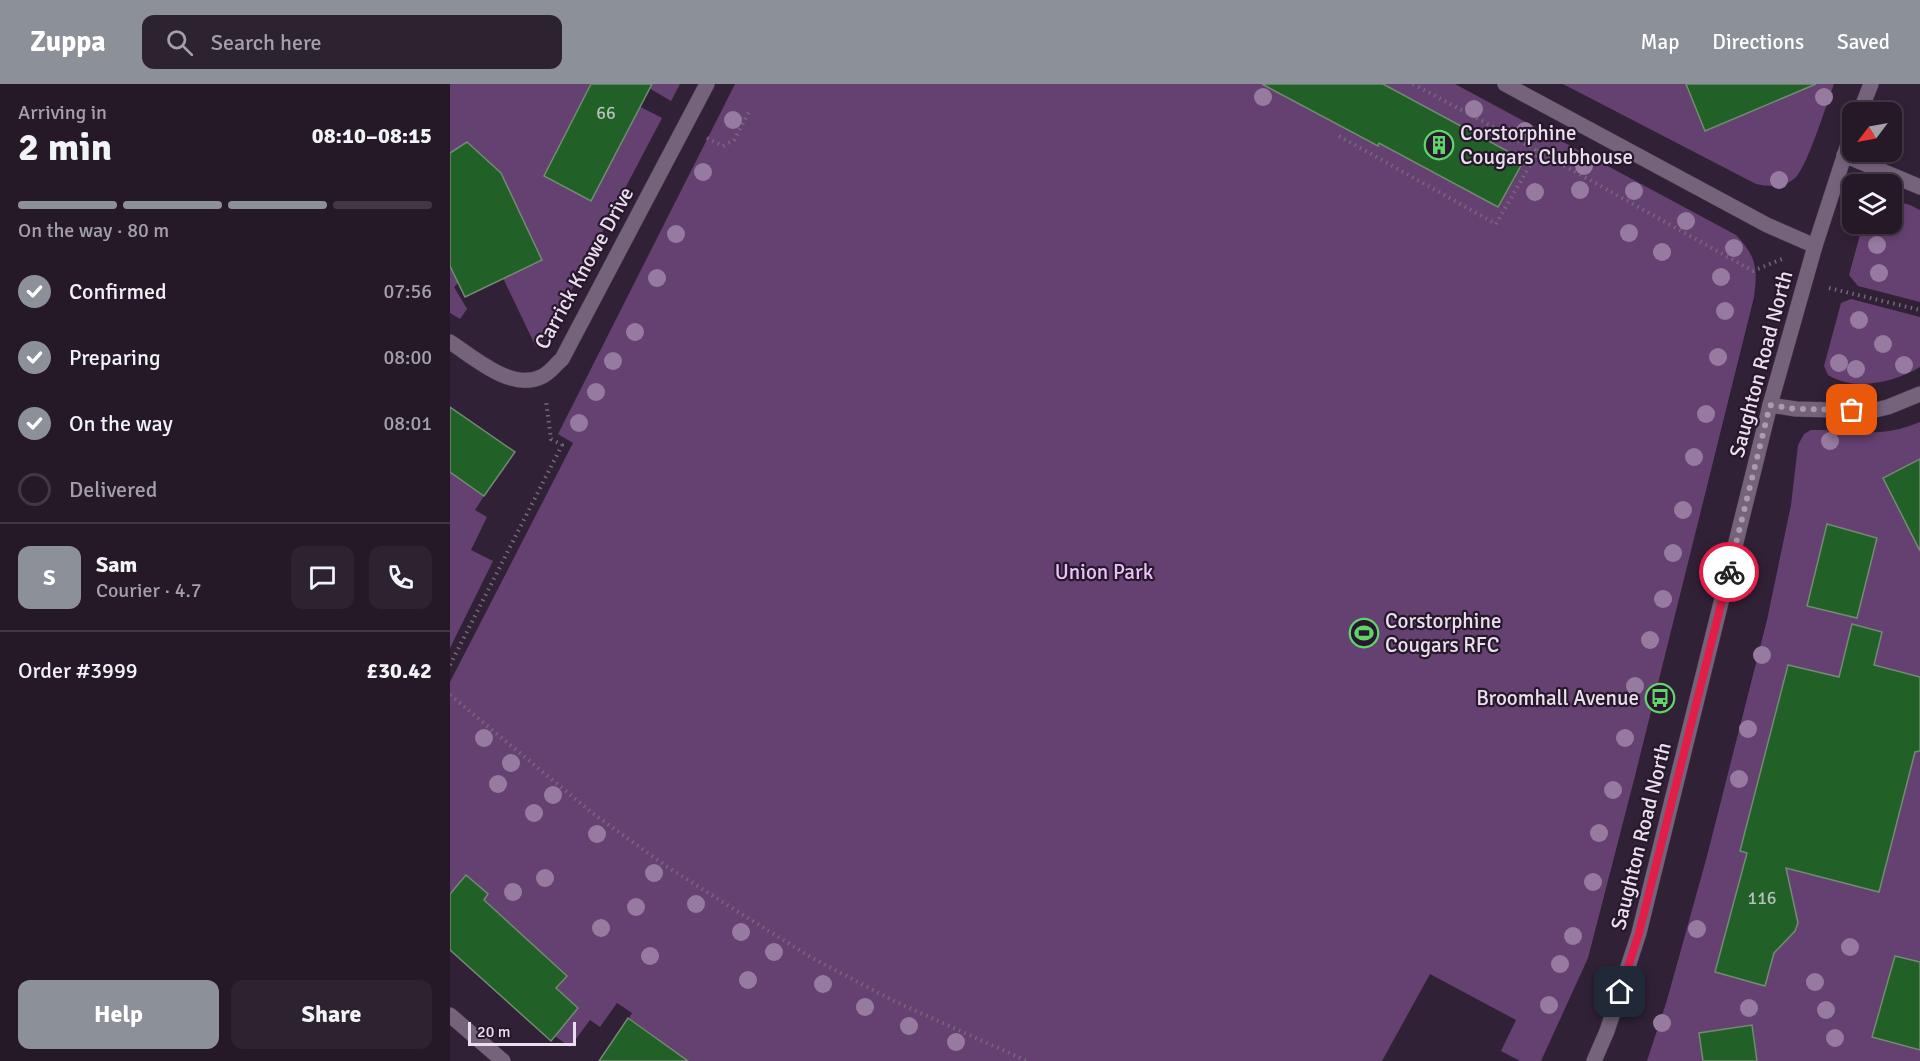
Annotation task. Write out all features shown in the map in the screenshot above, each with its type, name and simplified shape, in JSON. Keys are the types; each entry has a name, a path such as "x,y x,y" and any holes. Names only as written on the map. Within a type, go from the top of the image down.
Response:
{"street":[{"name":"Carrick Knowe Drive","path":"450,342 504,377 526,382 543,377 562,359 707,84"},
{"path":"1505,84 1767,225 1815,246"},
{"path":"1864,102 1871,84"},
{"name":"Saughton Road North","path":"1594,1061 1607,1031 1639,933 1770,405 1815,246 1842,161"},
{"path":"1861,162 1920,187"},
{"path":"1770,405 1796,409 1871,411 1920,394"},
{"path":"450,1015 503,1061"}],"path":[{"path":"1413,84 1753,271 1815,246"},
{"path":"1423,89 1426,84"},
{"path":"685,127 723,146 734,140 750,110"},
{"path":"1339,136 1496,224 1538,151"},
{"path":"1805,282 1920,310"},
{"path":"450,665 562,445 551,439 543,377"},
{"path":"450,695 591,812 693,883 812,958 894,1001 1027,1061"}],"green space":[{"path":"450,84 596,84 662,118 548,335 536,347 503,278 542,260 511,195 467,143 450,153"},
{"path":"652,84 680,84 671,101 649,88"},
{"name":"Union Park","path":"735,84 1455,84 1736,235 1748,249 1754,263 1756,278 1754,297 1635,776 1588,958 1541,1061 1520,1061 1501,1051 1516,1020 1430,974 1382,1061 689,1061 680,1055 675,1061 641,1055 654,1036 629,1018 632,1013 617,1003 600,1027 590,1020 570,1047 555,1036 559,1007 567,998 556,988 567,976 538,950 527,963 474,911 488,894 466,875 450,891 450,682 573,443 558,434"},
{"path":"1563,84 1834,84 1801,170 1792,181 1772,186 1756,184"},
{"path":"1902,203 1920,210 1920,302 1858,286 1849,275 1860,234 1902,234"},
{"path":"450,266 458,283 454,287 467,309 460,319 450,313"},
{"path":"1851,299 1920,317 1920,367 1899,377 1875,383 1850,383 1828,375 1824,366 1841,303"},
{"path":"1920,422 1920,1061 1647,1061 1667,1000 1707,856 1767,620 1791,505 1798,445 1804,434 1811,430 1878,432 1891,431"},
{"path":"450,472 484,496 475,510 487,517 471,550 493,561 450,648"}],"building":[{"path":"591,84 652,84 591,201 544,176"},
{"name":"Corstorphine Cougars Clubhouse","path":"1262,84 1383,84 1524,160 1498,207"},
{"path":"1686,84 1816,84 1705,131"},
{"path":"467,142 501,173 542,260 465,297 450,266 450,153"},
{"path":"450,407 515,452 484,496 450,472"},
{"path":"1920,459 1920,551 1883,478"},
{"path":"1827,524 1877,538 1857,618 1807,606"},
{"path":"1852,624 1882,632 1874,665 1920,677 1920,751 1915,752 1879,892 1786,868 1798,923 1795,931 1774,953 1765,986 1715,972 1747,853 1740,851 1788,665 1839,677"},
{"path":"466,875 488,894 484,900 567,976 556,988 578,1008 551,1041 450,950 450,894"},
{"path":"1895,956 1920,962 1920,1050 1872,1037"},
{"path":"628,1018 688,1061 599,1061"},
{"path":"1752,1025 1757,1061 1703,1061 1699,1033"}],"way so far":[{"path":"1729,572 1770,405 1796,409 1852,410"}],"place":[{"name":"Corstorphine Cougars Clubhouse","path":"1439,145"},
{"name":"Corstorphine Cougars RFC","path":"1364,633"},
{"name":"Broomhall Avenue","path":"1660,698"}],"route":[{"path":"1620,992 1639,933 1729,572"}]}
